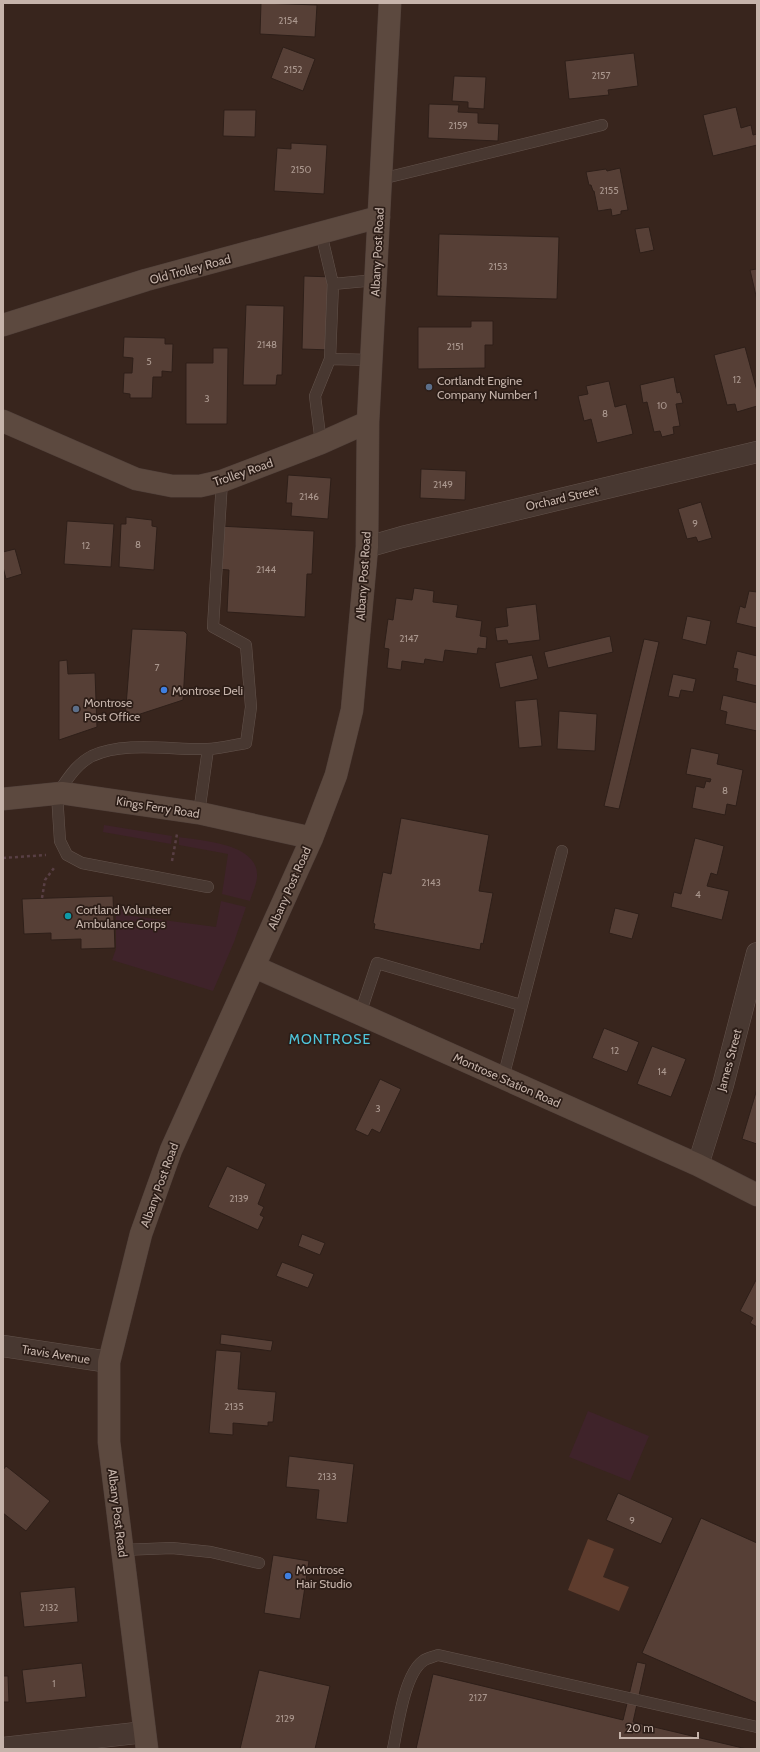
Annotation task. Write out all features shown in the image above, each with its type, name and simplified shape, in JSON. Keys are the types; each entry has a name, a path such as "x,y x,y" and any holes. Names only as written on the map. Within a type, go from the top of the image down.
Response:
{"main road":[{"name":"Albany Post Road","path":"146,1740 109,1442 109,1362 141,1234 171,1150 312,838 336,776 352,710 367,547 368,422 390,3"},
{"name":"Old Trolley Road","path":"3,325 146,280 379,217"},
{"name":"Trolley Road","path":"3,421 136,479 172,486 200,486 222,481 321,443 368,422"},
{"name":"Kings Ferry Road","path":"3,799 62,793 199,813 312,838"},
{"name":"Montrose Station Road","path":"255,967 698,1165 757,1195"}],"street":[{"name":"Orchard Street","path":"367,547 402,536 757,452"},
{"name":"James Street","path":"698,1165 723,1085 757,953"},
{"name":"Travis Avenue","path":"3,1346 109,1362"},
{"path":"3,1748 146,1740"}],"lane":[{"path":"381,179 602,126"},
{"path":"321,233 333,284 330,360 315,396 321,443"},
{"path":"333,284 376,280"},
{"path":"330,360 372,360"},
{"path":"208,887 82,863 67,855 60,841 57,794 76,768 84,761 92,756 108,751 127,748 208,749 246,744 251,707 246,645 213,627 222,481"},
{"path":"199,813 208,749"},
{"path":"503,1078 562,851"},
{"path":"360,1014 377,963 521,1005"},
{"path":"122,1550 172,1548 211,1552 259,1563"},
{"path":"393,1749 407,1686 414,1670 424,1660 438,1655 757,1727"}],"path":[{"path":"169,880 177,833"},
{"path":"3,858 67,855"},
{"path":"42,898 45,880 67,855"}],"shaded area":[{"path":"104,825 172,836 171,844 103,832"},
{"path":"179,837 226,845 248,856 254,864 257,874 256,884 250,901 222,894 228,854 179,845"},
{"path":"221,901 246,907 234,942 213,991 112,960 116,949 116,906 127,906 125,915 216,927"},
{"path":"588,1411 649,1436 630,1481 569,1457"},
{"path":"588,1539 614,1549 603,1577 629,1587 619,1611 568,1590"}],"building":[{"path":"261,3 317,5 315,37 260,34"},
{"path":"283,47 315,59 303,91 271,78"},
{"path":"634,53 638,86 608,90 609,95 569,99 565,61"},
{"path":"454,76 486,77 484,109 468,108 468,102 452,101"},
{"path":"429,104 459,105 458,112 478,113 478,123 499,124 498,141 428,138"},
{"path":"736,107 741,128 751,125 753,135 757,134 757,145 713,156 703,115"},
{"path":"224,110 256,110 255,137 223,136"},
{"path":"291,143 327,145 324,194 274,191 277,148 291,149"},
{"path":"620,168 628,210 621,211 621,214 612,216 611,209 598,211 594,191 591,185 589,185 586,172 606,169 607,171"},
{"path":"649,227 654,250 640,253 635,229"},
{"path":"439,234 559,237 557,299 437,296"},
{"path":"757,269 757,300 750,270"},
{"path":"304,276 333,277 331,350 302,349"},
{"path":"246,305 284,306 282,375 277,375 276,385 243,385"},
{"path":"471,321 493,321 493,345 485,345 485,368 418,369 418,327 471,327"},
{"path":"124,337 165,338 165,344 173,344 172,372 162,371 162,377 153,377 152,398 130,398 130,394 123,393 124,373 132,373 133,358 123,357"},
{"path":"745,347 757,391 757,406 737,412 735,404 727,405 714,355"},
{"path":"213,348 228,348 227,424 186,424 186,363 213,363"},
{"path":"674,377 677,393 680,392 683,403 676,404 680,426 673,427 674,434 662,437 660,431 654,432 647,402 643,403 640,385"},
{"path":"609,381 615,407 626,404 633,434 597,443 591,419 584,421 578,396 588,394 586,386"},
{"path":"421,469 466,471 465,500 420,498"},
{"path":"288,475 331,478 328,519 291,516 292,503 286,503"},
{"path":"701,502 712,538 698,542 696,537 687,539 678,509"},
{"path":"126,517 152,520 152,526 157,527 154,570 119,567 121,524 126,524"},
{"path":"67,521 114,524 111,567 64,564"},
{"path":"219,526 314,531 312,574 307,574 305,617 227,612 229,570 217,569"},
{"path":"15,549 22,574 6,579 3,567 3,552"},
{"path":"414,588 434,591 433,602 458,605 456,617 482,621 480,636 487,637 486,649 478,648 477,654 445,650 443,662 425,659 424,664 402,661 401,670 387,668 389,649 384,648 388,619 393,620 396,598 412,600"},
{"path":"749,591 757,592 757,628 736,623 740,606 745,608"},
{"path":"536,604 540,640 508,644 507,640 497,641 495,628 508,626 506,608"},
{"path":"687,616 711,621 706,645 682,639"},
{"path":"132,629 184,631 187,634 183,700 125,719"},
{"path":"610,636 613,652 548,668 544,652"},
{"path":"644,639 659,642 619,809 604,806"},
{"path":"737,651 757,656 757,686 736,681 738,669 733,668"},
{"path":"532,655 538,679 500,688 495,663"},
{"path":"67,660 68,674 95,673 97,727 59,740 59,661"},
{"path":"673,674 696,679 693,692 681,690 679,698 668,696"},
{"path":"723,695 757,703 757,731 725,724 727,712 720,710"},
{"path":"537,699 542,746 519,748 515,701"},
{"path":"559,711 597,714 595,751 557,749"},
{"path":"691,748 719,754 717,764 743,770 736,806 727,804 725,815 692,808 696,786 704,788 706,781 710,782 711,779 686,774"},
{"path":"401,818 489,835 479,891 493,893 483,944 481,943 480,950 374,929 375,924 373,923 383,872 391,874"},
{"path":"695,838 724,846 717,875 711,873 707,886 729,891 722,920 671,907 674,892 681,894"},
{"name":"Cortland Volunteer Ambulance Corps","path":"113,896 115,948 81,949 81,939 51,940 51,933 24,934 22,899"},
{"path":"615,908 639,914 632,939 609,933"},
{"path":"604,1028 639,1042 627,1072 592,1058"},
{"path":"652,1046 686,1059 671,1097 637,1084"},
{"path":"380,1079 401,1089 380,1133 372,1129 368,1136 355,1130"},
{"path":"757,1089 757,1144 742,1139"},
{"path":"227,1166 266,1184 258,1204 264,1207 260,1215 264,1217 258,1230 208,1207"},
{"path":"302,1234 325,1243 320,1255 298,1246"},
{"path":"282,1262 314,1274 308,1288 276,1276"},
{"path":"756,1280 757,1327 750,1323 753,1318 740,1311"},
{"path":"221,1334 273,1341 271,1351 220,1344"},
{"path":"216,1350 241,1352 238,1389 276,1392 273,1422 268,1422 268,1426 233,1423 233,1435 209,1433"},
{"path":"289,1456 354,1464 347,1523 316,1519 319,1490 286,1487"},
{"path":"6,1466 50,1501 26,1531 3,1513 3,1470"},
{"path":"618,1493 673,1518 661,1544 606,1520"},
{"path":"701,1518 757,1543 757,1703 642,1653"},
{"path":"273,1555 309,1561 300,1619 264,1613"},
{"path":"75,1587 78,1622 24,1627 20,1592"},
{"path":"637,1662 646,1664 633,1722 747,1749 416,1749 433,1674 623,1720"},
{"path":"82,1663 86,1697 26,1703 22,1670"},
{"path":"259,1670 330,1686 315,1749 240,1749"},
{"path":"3,1676 8,1676 9,1702 3,1702"}],"place":[{"name":"Cortlandt Engine Company Number 1","path":"429,387"},
{"name":"Montrose Deli","path":"164,690"},
{"name":"Montrose Post Office","path":"76,709"},
{"name":"Cortland Volunteer Ambulance Corps","path":"68,916"},
{"name":"Montrose Hair Studio","path":"288,1576"}],"district":[{"name":"MONTROSE","path":"330,1039"}]}
